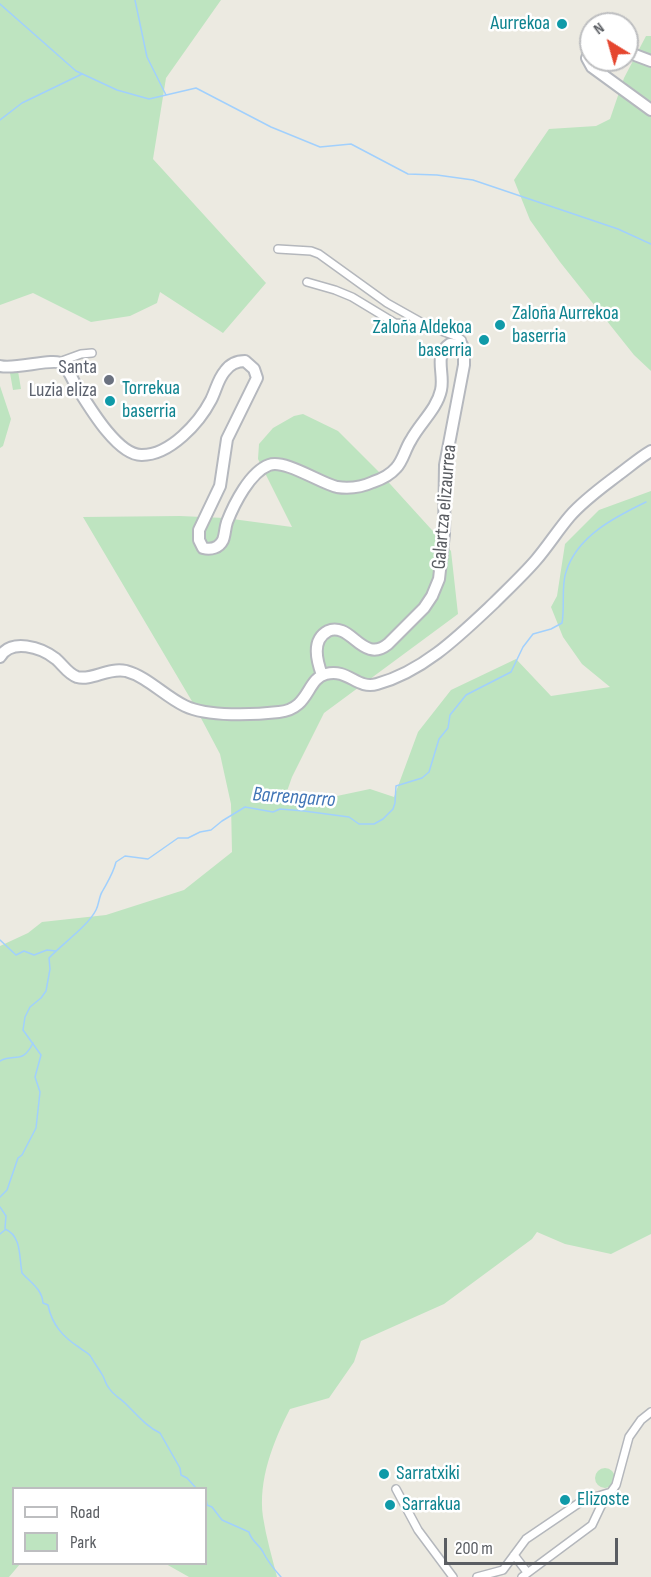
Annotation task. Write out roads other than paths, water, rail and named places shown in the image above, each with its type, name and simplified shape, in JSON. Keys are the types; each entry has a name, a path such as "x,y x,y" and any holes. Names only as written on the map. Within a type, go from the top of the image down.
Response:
{"street":[{"path":"599,72 651,110"},
{"path":"278,249 311,250 319,254 387,303 428,326 458,337 462,340 462,345"},
{"path":"307,282 352,297 395,323 428,326"},
{"name":"Galartza elizaurrea","path":"59,362 64,365 117,442 129,452 140,456 158,451 184,435 201,417 222,375 231,364 244,361 254,369 257,378 227,439 219,486 199,530 199,540 204,548 208,549 216,547 223,540 231,513 251,478 267,466 273,464 289,467 325,483 349,488 367,485 394,471 411,438 440,394 443,349 450,344 462,345 464,364 445,465 443,542 440,579 436,589 424,608 388,645 381,648 369,649 337,630 326,632 317,646 322,675"},
{"path":"0,366 11,368 59,362 81,354 92,353"},
{"path":"0,657 8,648 18,646 54,657 75,676 88,677 112,670 127,672 184,705 200,710 228,713 290,710 299,704 316,680 329,673 346,674 359,683 370,686 401,675 458,637 537,560 568,518 589,497 651,451"},
{"path":"514,1555 525,1575 591,1527 608,1494 616,1485 629,1437 641,1420 651,1412"},
{"path":"396,1489 418,1530 453,1577"},
{"path":"477,1577 503,1570 526,1539 582,1501 608,1494"}],"waterway":[{"path":"135,0 147,57 166,95"},
{"path":"0,4 76,71 117,90 149,99 196,88 271,127 320,147 351,144 408,174 473,180 618,229 651,244"},
{"path":"0,120 22,103 82,74"},
{"name":"Barrengarro","path":"0,1197 7,1190 18,1158 22,1155 36,1128 40,1092 35,1077 41,1055 23,1030 25,1017 30,1007 46,991 50,969 49,958 92,916 116,862 125,856 148,859 178,838 188,838 211,830 245,807 273,812 280,809 349,817 359,824 374,824 383,819 393,809 396,786 422,778 429,772 439,739 448,728 450,715 466,695 511,672 523,647 533,634 562,623 566,572 579,548 598,529 646,502"},
{"path":"0,940 16,955 24,951 34,955 47,950 56,951"},
{"path":"0,1061 22,1056 33,1043"},
{"name":"Barrengarro","path":"0,1207 6,1216 5,1228"},
{"path":"5,1229 17,1242 22,1273 38,1290 43,1303 48,1305 52,1319 59,1330 90,1356 112,1393 146,1424 160,1433 180,1468 181,1475 195,1487"},
{"name":"Barrengarro","path":"0,1234 5,1230"},
{"path":"207,1505 212,1507 222,1520 249,1532 251,1538 281,1577"}],"place":[{"name":"Aurrekoa","path":"562,24"},
{"name":"Zaloña Aurrekoa baserria","path":"500,325"},
{"name":"Zaloña Aldekoa baserria","path":"484,340"},
{"name":"Santa Luzia eliza","path":"109,380"},
{"name":"Torrekua baserria","path":"110,401"},
{"name":"Sarratxiki","path":"384,1474"},
{"name":"Elizoste","path":"565,1500"},
{"name":"Sarrakua","path":"390,1505"}]}
